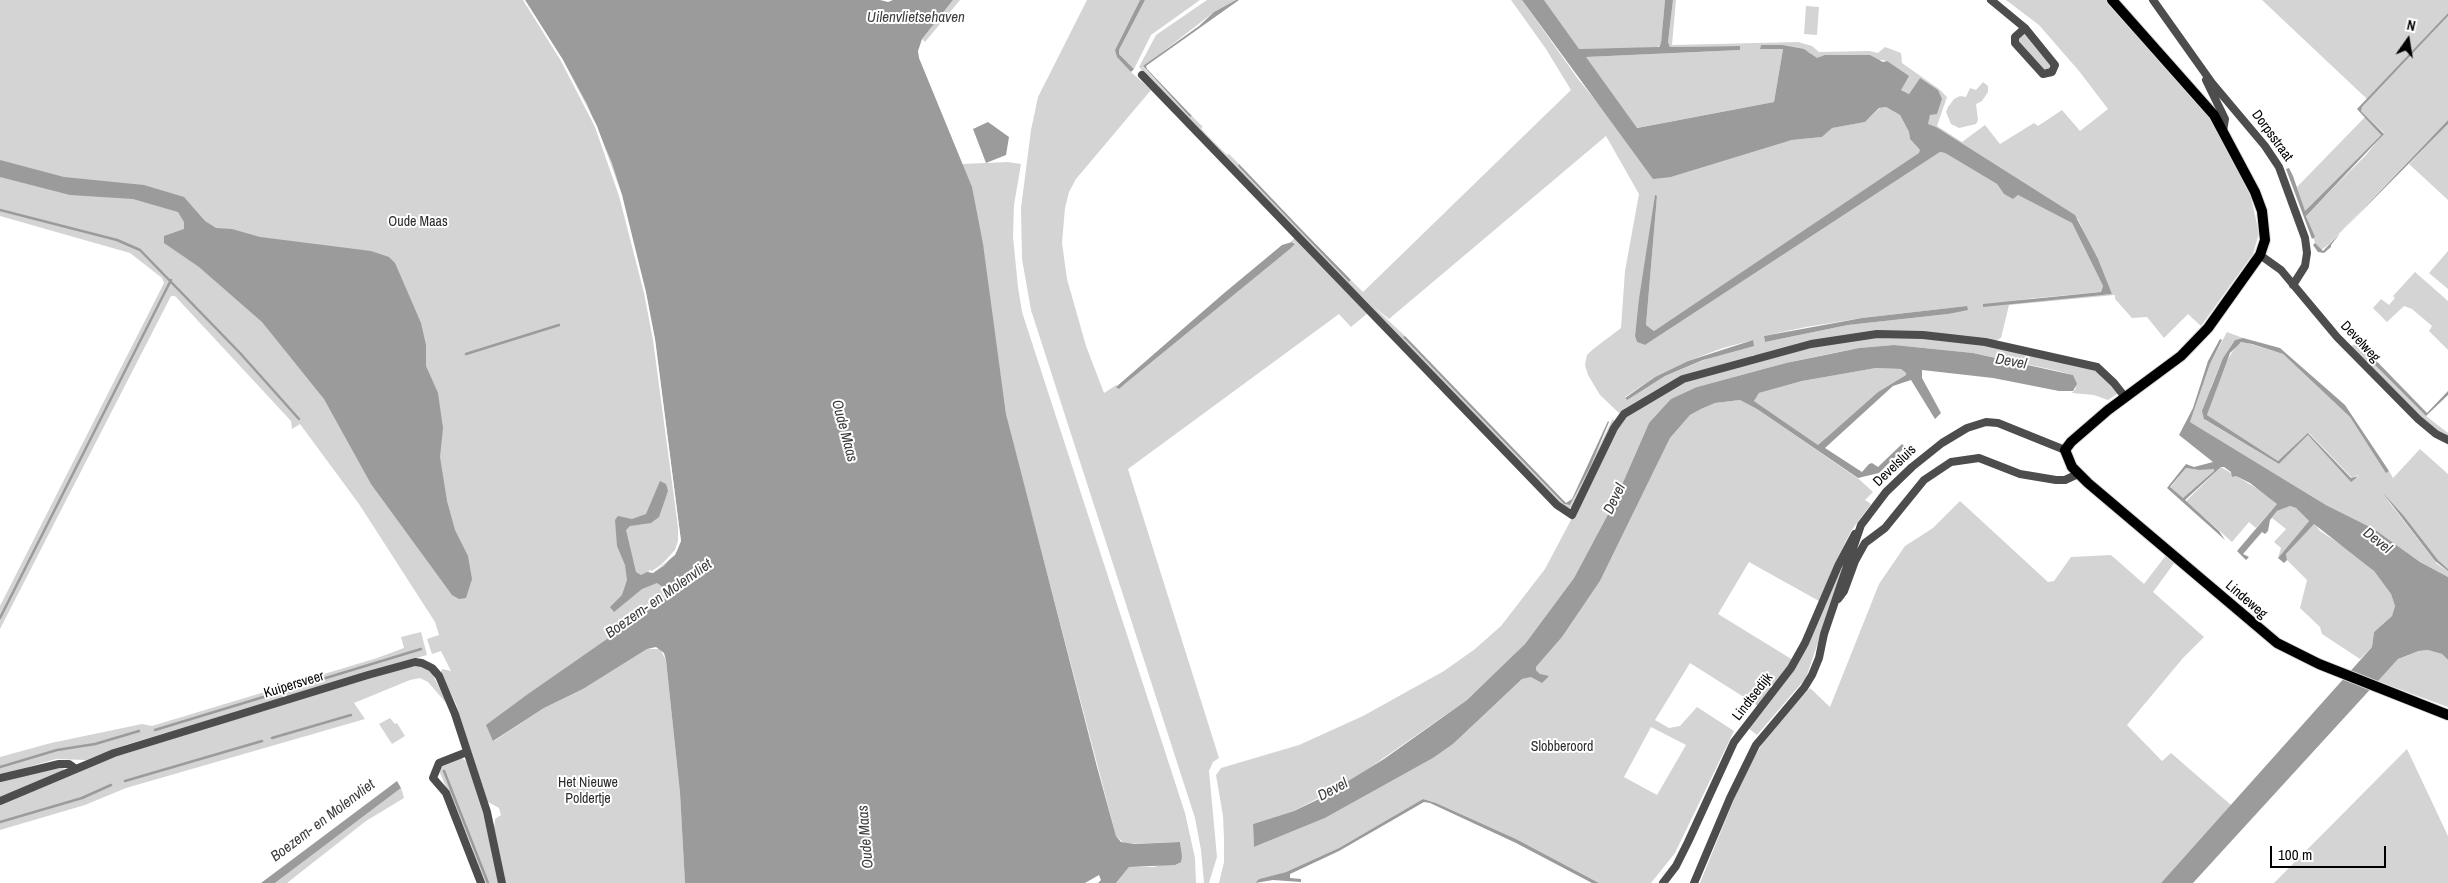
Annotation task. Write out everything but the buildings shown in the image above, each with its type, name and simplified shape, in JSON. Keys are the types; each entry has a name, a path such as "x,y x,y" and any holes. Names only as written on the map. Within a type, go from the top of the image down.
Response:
{"main road":[{"name":"Dorpsstraat","path":"2112,0 2203,101 2223,131 2255,192 2262,211 2264,240 2260,255"},
{"path":"2065,450 2076,437 2124,397 2181,356 2208,328 2260,255"},
{"name":"Lindeweg","path":"2065,450 2078,474 2261,631 2299,654 2342,674 2448,715"}],"street":[{"path":"1991,0 2024,28 2056,65 2052,72 2043,74 2015,43 2015,37 2024,28"},
{"name":"Dorpsstraat","path":"2153,0 2202,69 2265,146 2288,187 2305,238 2307,253 2305,266 2293,285"},
{"name":"Dorpsstraat","path":"2202,69 2226,119 2223,131"},
{"path":"1142,75 1558,505 1572,516 1614,428 1624,414 1690,377 1811,344 1855,336 1885,334 1985,342 2097,367 2114,383 2124,397"},
{"name":"Develweg","path":"2260,255 2281,270 2337,337 2418,419 2436,434 2448,440"},
{"name":"Develsluis","path":"1836,600 1861,525 1900,477 1926,454 1967,428 1992,422 2065,450"},
{"path":"1694,883 1730,798 1756,745 1804,688 1812,675 1836,600 1844,591 1854,562 1865,543 1885,528 1921,484 1951,462 1979,458 2020,474 2056,480 2065,480 2078,474"},
{"name":"Lindtsedijk","path":"1663,883 1676,866 1688,842 1731,746 1791,668 1805,643 1838,566 1861,525"},
{"name":"Kuipersveer","path":"0,801 114,752 415,662 428,666 439,676 487,812 502,883"},
{"path":"467,752 439,763 433,778 446,793 481,883"},
{"path":"0,778 59,764 69,764 76,769"}],"green space":[{"name":"Oude Maas","path":"0,0 549,0 597,81 696,503 664,600 487,726 494,741 544,708 583,689 647,649 660,649 666,660 680,793 685,883 506,883 494,828 495,819 501,815 499,808 486,801 456,704 441,673 442,669 451,671 441,651 432,654 427,639 439,635 435,622 359,504 300,424 292,429 291,421 175,296 171,296 0,629 0,606 164,283 162,278 130,253 0,216"},
{"path":"953,0 960,0 925,42 922,39"},
{"path":"1087,0 1140,0 1115,50 1131,72 1151,90 1076,179 1069,192 1065,208 1062,243 1067,279 1086,346 1104,393 1116,385 1119,389 1290,249 1295,244 1291,242 1296,236 1369,312 1351,327 1339,314 1128,469 1219,758 1213,762 1209,771 1217,857 1209,883 1204,883 1201,850 1195,818 1031,310 1022,259 1021,208 1031,130 1038,97"},
{"path":"1145,0 1200,0 1151,35 1134,69 1119,54 1119,50"},
{"path":"1207,0 1236,0 1214,12 1143,67 1190,117 1192,116 1203,127 1201,128 1204,132 1239,164 1238,166 1349,282 1351,280 1363,292 1571,90 1546,49 1511,0 1522,0 1578,79 1600,106 1671,177 1792,140 1822,137 1831,128 1865,122 1880,108 1886,107 1900,115 1909,132 1910,139 1920,150 1920,153 1654,331 1646,325 1657,196 1655,196 1635,335 1637,342 1645,345 1940,152 1945,153 1997,184 2004,194 2013,198 2018,195 2072,223 2103,286 2101,292 2016,300 2112,294 2078,219 1927,124 1930,114 1937,113 1942,99 1920,78 1909,94 1901,90 1887,61 1816,58 1809,52 1761,45 1760,49 1783,49 1774,102 1636,128 1585,57 1740,50 1739,46 1670,47 1668,42 1673,0 1676,0 1672,45 1798,42 1812,46 1819,52 1869,51 1878,53 1885,47 1901,53 1902,63 1939,89 1947,97 1937,126 1962,142 1985,125 2000,144 2034,123 2038,126 2062,110 2080,131 2108,109 2079,71 2039,25 2006,0 2107,0 2207,113 2249,189 2259,233 2253,254 2201,326 2188,314 2164,338 2147,317 2132,318 2115,299 2115,295 2009,305 2001,338 1993,342 1901,331 1758,357 1753,355 1748,360 1696,373 1619,413 1600,395 1588,375 1585,365 1587,355 1621,328 1625,271 1639,194 1606,136 1389,319 1373,306 1405,336 1564,504 1570,505 1573,500 1613,418 1614,422 1573,506 1569,509 1562,507 1139,67 1156,35","holes":["1967,306 1948,314 1848,325 1765,342 1764,336 1862,318","1753,340 1665,376 1626,400 1625,397 1655,377 1688,361 1723,348"]},
{"path":"1544,0 1665,0 1661,44 1656,48 1578,49"},
{"path":"2262,0 2448,0 2448,13 2367,99"},
{"path":"1806,6 1819,7 1817,35 1804,34"},
{"path":"2448,16 2448,120 2329,244 2320,251 2315,243 2306,215 2366,155 2384,133 2361,111 2362,107"},
{"path":"2026,33 2052,64 2050,69 2043,70 2018,41 2021,34"},
{"path":"1983,82 1988,86 1988,92 1982,101 1976,104 1978,120 1976,124 1959,128 1951,124 1946,112 1954,99 1960,96 1966,97 1970,88 1976,90"},
{"path":"2365,117 2381,135 2304,212 2297,187"},
{"path":"2448,124 2448,200 2409,164"},
{"path":"1008,162 1021,164 1014,205 1013,237 1022,312 1185,813 1195,858 1196,883 1116,883 1129,867 1154,867 1182,856 1180,842 1125,844 1116,836 1016,455 1006,414 992,314 962,164"},
{"path":"2448,251 2448,289 2429,273"},
{"path":"2415,272 2448,301 2448,350 2429,331 2432,326 2412,309 2404,306 2387,322 2373,308 2381,299 2389,305 2395,298 2393,296"},
{"path":"2227,332 2243,338 2235,340 2223,358 2211,387 2205,420 2279,464 2308,435 2351,481 2359,477 2358,475 2352,478 2309,433 2278,461 2207,415 2226,362 2238,343 2244,342 2283,354 2350,417 2386,472 2389,471 2393,478 2420,449 2448,474 2448,569 2438,560 2404,516 2386,498 2437,564 2448,571 2448,577 2420,562 2374,529 2326,505 2190,422 2210,364"},
{"name":"Slobberoord","path":"1900,335 1966,340 2095,368 2117,391 2117,394 2108,400 2094,395 2072,393 2076,388 2073,375 2054,370 1973,353 1894,345 1859,348 1828,354 1786,363 1697,387 1649,423 1614,503 1574,578 1525,644 1505,664 1467,700 1352,780 1294,811 1253,824 1254,847 1325,818 1433,758 1453,744 1522,679 1540,674 1536,667 1562,637 1600,581 1670,438 1690,415 1701,409 1715,403 1740,400 1757,409 1860,480 1873,492 1865,500 1871,504 1851,531 1819,601 1749,562 1718,614 1793,660 1758,706 1690,663 1655,720 1669,728 1680,726 1697,707 1734,731 1675,853 1651,883 1599,883 1516,839 1423,799 1339,848 1286,872 1259,879 1255,883 1219,883 1224,862 1224,839 1223,816 1216,775 1221,768 1299,745 1363,716 1444,671 1475,649 1501,626 1545,569 1581,501 1619,422 1681,382 1816,343","holes":["1651,727 1686,745 1657,795 1624,777"]},
{"path":"2354,344 2426,416 2448,433 2448,438 2436,432 2351,347"},
{"path":"1876,368 1901,369 1906,375 1878,392 1818,445 1754,401 1759,393 1802,381"},
{"path":"2221,467 2271,497 2277,504 2256,528 2249,522 2232,542 2186,501"},
{"path":"2186,468 2199,470 2214,468 2214,471 2183,498 2170,488"},
{"path":"1960,501 2048,582 2054,581 2071,557 2111,555 2144,584 2167,554 2175,562 2153,592 2204,637 2183,658 2127,725 2162,761 2171,753 2231,805 2161,883 1700,883 1743,777 1766,737 1810,688 1830,707 1879,584 1905,546 1933,528"},
{"path":"2290,506 2296,508 2309,521 2278,558 2281,548 2274,542 2286,529 2272,518 2277,511"},
{"path":"2314,523 2320,531 2358,556 2374,571 2391,594 2395,606 2392,616 2374,632 2372,647 2360,659 2322,634 2320,627 2300,608 2307,580 2287,560 2286,554"},
{"path":"1854,536 1806,678 1757,735 1748,728 1794,668"},
{"path":"421,632 427,655 125,745 86,760 56,759 0,775 0,757 51,743 142,724 152,726 377,658 404,648 401,637"},
{"path":"2428,650 2442,654 2448,660 2448,707 2377,681 2398,659"},
{"path":"421,666 432,673 447,704 428,682 420,678 410,680 354,703 365,719 126,788 85,805 0,830 0,805 108,758 408,667"},
{"path":"390,718 395,724 397,723 405,736 392,744 379,724"},
{"path":"2407,749 2448,836 2448,883 2274,883"},
{"path":"460,757 466,761 484,817 499,883 483,883 471,845 439,771 438,767"},
{"path":"64,767 63,771 0,797 0,781"},
{"path":"401,788 404,798 366,821 287,883 275,883"}],"water":[{"name":"Uilenvlietsehaven","path":"525,0 880,0 888,2 893,0 953,0 922,39 918,51 919,58 972,187 983,244 1006,414 1097,767 1116,836 1121,842 1134,844 1180,842 1181,862 1175,865 1129,867 1116,883 1098,883 1101,880 1099,875 1085,883 685,883 680,793 666,660 664,653 656,647 647,649 583,689 544,708 493,741 486,725 666,598 667,590 657,583 642,589 614,612 610,607 622,595 627,580 625,565 617,546 615,520 618,516 632,519 646,514 660,481 666,484 668,491 659,517 651,523 630,526 626,530 636,572 641,575 647,572 653,573 664,566 677,551 681,541 655,339 622,195 612,163 587,104 563,60"},
{"path":"1140,0 1145,0 1119,50 1119,54 1134,69 1131,72 1117,57 1115,50"},
{"path":"1239,0 1146,66 1192,116 1190,117 1143,66 1199,26 1214,12"},
{"path":"1522,0 1544,0 1579,49 1659,47 1665,0 1673,0 1668,42 1670,47 1740,46 1740,50 1586,57 1637,128 1774,102 1783,49 1760,49 1761,45 1782,45 1804,49 1817,58 1825,55 1870,55 1883,62 1887,61 1909,76 1901,90 1909,94 1920,78 1938,90 1942,99 1937,114 1930,115 1928,124 1936,127 2075,215 2098,259 2112,294 1983,307 1983,304 2101,292 2103,286 2072,223 2018,195 2013,199 2004,194 1997,184 1945,153 1940,152 1645,345 1637,342 1635,336 1639,299 1655,195 1657,196 1646,325 1654,331 1919,153 1920,150 1910,139 1909,132 1900,115 1886,107 1879,108 1865,122 1832,128 1822,137 1792,140 1671,177 1653,179"},
{"path":"2448,13 2448,16 2362,107 2361,111 2384,134 2306,216 2315,237 2312,239 2286,169 2289,168 2293,176 2305,211 2381,135 2357,109"},
{"path":"2448,120 2448,124 2345,228"},
{"path":"988,122 1009,137 1006,155 986,163 973,129"},
{"path":"0,160 64,177 144,185 184,197 205,221 216,228 232,229 260,237 371,251 389,257 395,263 421,323 426,345 426,366 438,393 443,428 440,457 447,501 455,530 468,556 472,579 466,598 459,599 452,595 371,484 324,399 262,322 199,267 164,243 164,236 184,229 184,222 178,212 133,199 70,195 0,177"},
{"path":"1239,164 1351,280 1349,282 1238,166"},
{"path":"2340,233 2331,247 2324,253 2318,252 2313,245 2315,243 2323,251"},
{"path":"1292,242 1295,244 1290,249 1119,389 1116,387 1282,245"},
{"path":"1967,306 1968,310 1948,314 1848,325 1765,342 1764,336 1862,318"},
{"path":"1405,336 1566,503 1572,499 1609,422 1590,467 1570,505 1564,504 1403,337"},
{"path":"2243,338 2280,348 2345,405 2389,471 2386,473 2350,417 2283,354 2252,344 2241,342 2230,353 2207,415 2278,461 2308,433 2351,478 2359,476 2351,482 2308,435 2279,464 2204,419 2202,411 2223,358 2235,340"},
{"name":"Devel","path":"2220,339 2222,340 2210,364 2190,422 2326,505 2374,529 2420,562 2448,577 2448,660 2442,654 2428,650 2419,651 2398,659 2193,883 2161,883 2372,647 2374,632 2392,616 2395,606 2391,594 2374,571 2314,524 2286,554 2287,560 2284,563 2278,558 2309,521 2296,508 2290,506 2277,511 2270,520 2268,531 2265,534 2262,532 2243,554 2249,557 2246,560 2237,551 2277,504 2250,483 2236,476 2232,477 2231,472 2224,467 2221,467 2185,500 2219,531 2225,540 2167,488 2186,464 2194,467 2213,462 2179,435 2193,408 2208,361","holes":["2186,468 2199,470 2214,469 2183,498 2170,487"]},
{"path":"1753,340 1754,346 1703,360 1665,376 1627,400 1625,398 1655,377 1688,361"},
{"path":"2359,343 2427,413 2448,391 2448,395 2426,416 2356,346"},
{"name":"Devel","path":"1894,345 1973,353 2073,375 2077,384 2073,391 2059,391 1993,378 1922,370 1922,378 1941,413 1935,419 1911,380 1893,386 1825,448 1862,472 1872,463 1878,467 1902,444 1905,447 1879,473 1858,478 1757,409 1740,400 1715,403 1690,415 1670,438 1600,581 1562,637 1536,667 1540,674 1549,676 1542,683 1531,677 1522,679 1453,744 1433,758 1325,818 1254,847 1253,824 1294,811 1319,799 1384,759 1467,700 1525,644 1574,578 1614,503 1649,423 1671,399 1697,387 1786,363 1859,348","holes":["1876,368 1901,369 1906,375 1878,392 1818,445 1754,401 1759,393 1802,381"]},
{"path":"2383,493 2404,516 2448,571 2435,561"},
{"path":"397,781 401,788 275,883 261,883"},
{"path":"1423,799 1516,839 1599,883 1592,883 1516,843 1430,803 1424,802 1339,851 1290,874 1290,878 1301,879 1301,882 1273,880 1255,883 1259,879 1286,872 1339,848"}],"pier":[{"path":"523,0 525,0 563,60 597,126 622,195 646,292 655,339 681,541 675,555 653,573 649,572 649,570 652,571 662,564 675,550 678,541 678,527 653,340 644,293 619,196 595,127 561,61"}],"waterway":[{"path":"0,210 117,240 140,250 240,353 299,419"},
{"path":"0,618 171,280"},
{"path":"466,354 559,325"},
{"path":"155,730 421,649"},
{"path":"272,738 351,715"},
{"path":"0,767 57,750 95,744 139,731"},
{"path":"125,781 262,741"},
{"path":"444,771 488,883"},
{"path":"0,822 82,798 111,785"}],"water label":[{"name":"Boezem- en Molenvliet","path":"659,599"},
{"name":"Boezem- en Molenvliet","path":"323,821"}],"park label":[{"name":"Het Nieuwe Poldertje","path":"588,792"}]}
